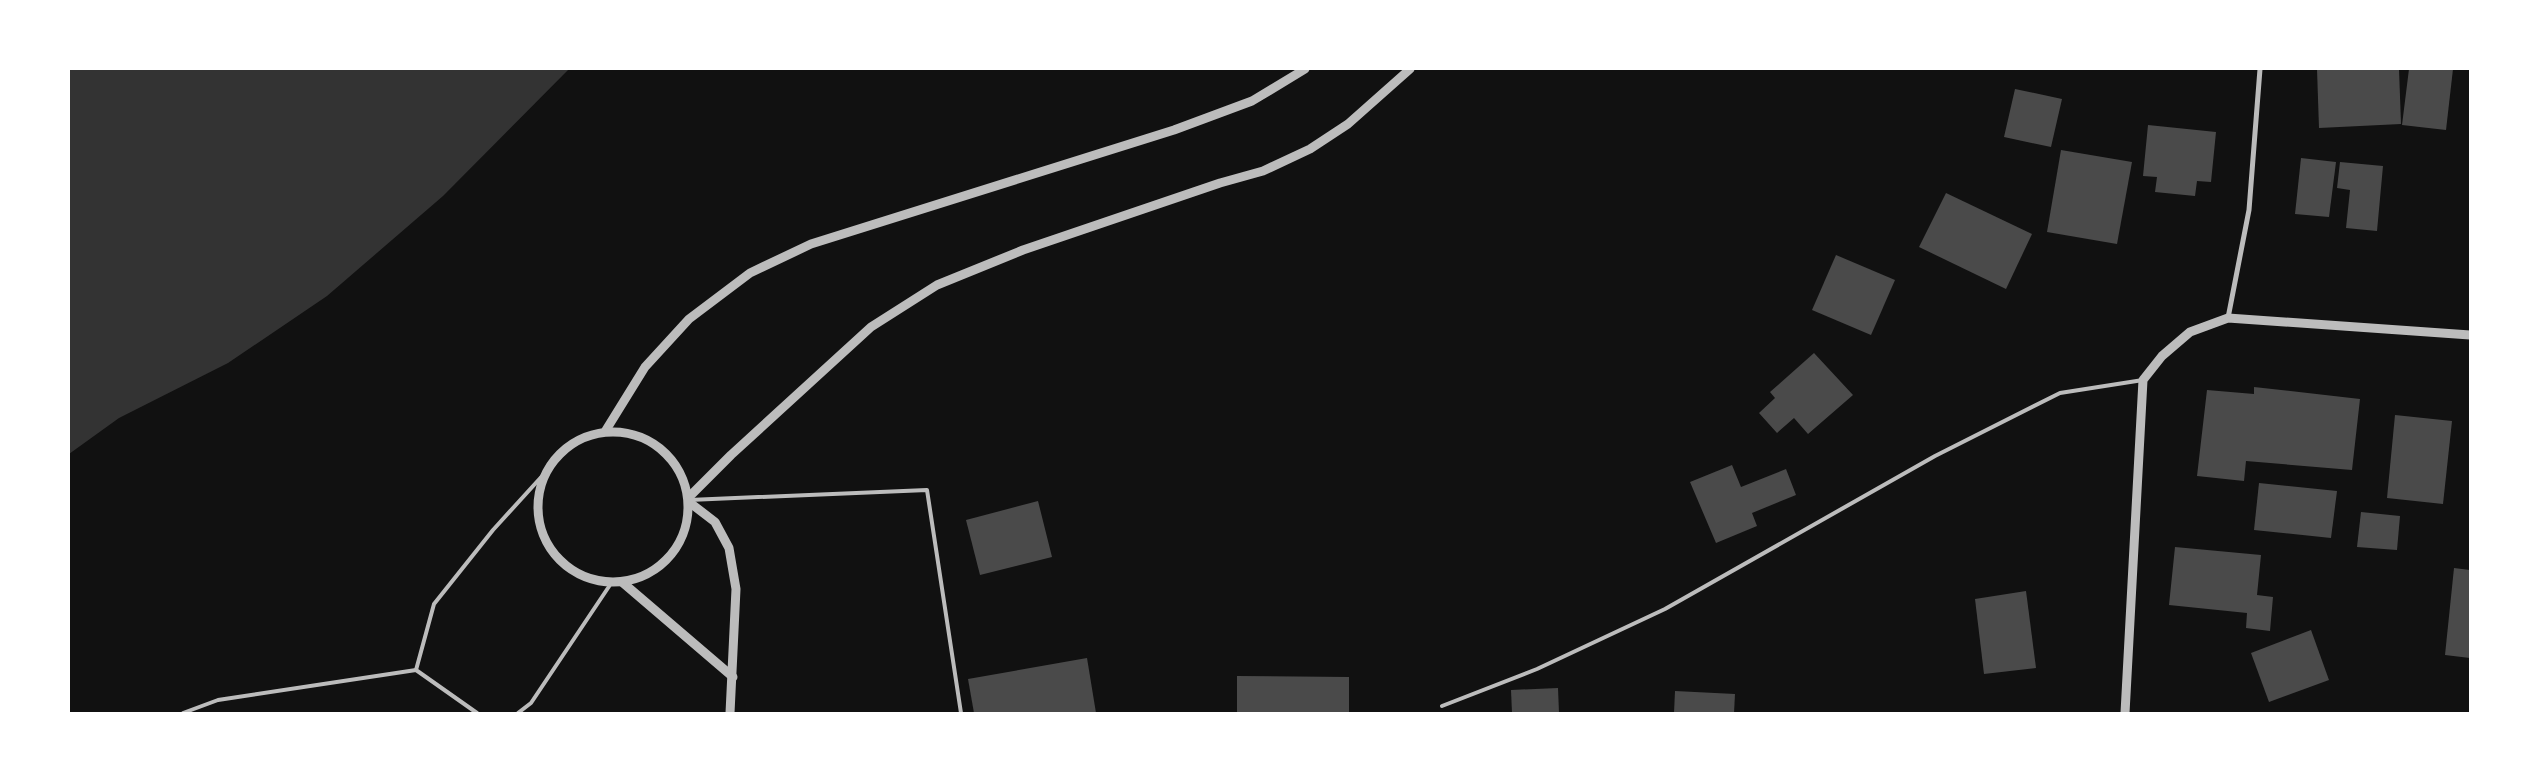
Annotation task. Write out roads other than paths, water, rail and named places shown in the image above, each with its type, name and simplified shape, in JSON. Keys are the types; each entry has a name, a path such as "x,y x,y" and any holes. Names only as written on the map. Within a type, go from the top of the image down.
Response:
{"street":[{"path":"606,430 645,367 689,320 750,273 811,244 1191,123 1252,101 1305,69"},
{"path":"689,500 731,455 871,327 938,285 1023,250 1220,183 1263,171 1310,149 1348,124 1410,69"},
{"path":"2228,318 2248,210 2260,69"},
{"path":"2125,713 2143,380 2162,356 2190,332 2228,318 2470,335"},
{"path":"606,430 645,437 675,460 689,500 685,531 671,555 649,573 622,582 587,579 565,566 548,547 539,524 537,498 544,474 570,444 606,430"},
{"path":"689,500 715,522 729,548 736,588 730,713"},
{"path":"622,582 733,677"}],"lane":[{"path":"1442,706 1537,669 1665,609 1935,456 2060,394 2143,380"},
{"path":"416,670 434,604 493,530 544,474"},
{"path":"689,500 928,490 961,713"},
{"path":"518,713 531,703 612,582"},
{"path":"183,713 218,700 416,670 478,713"}]}
